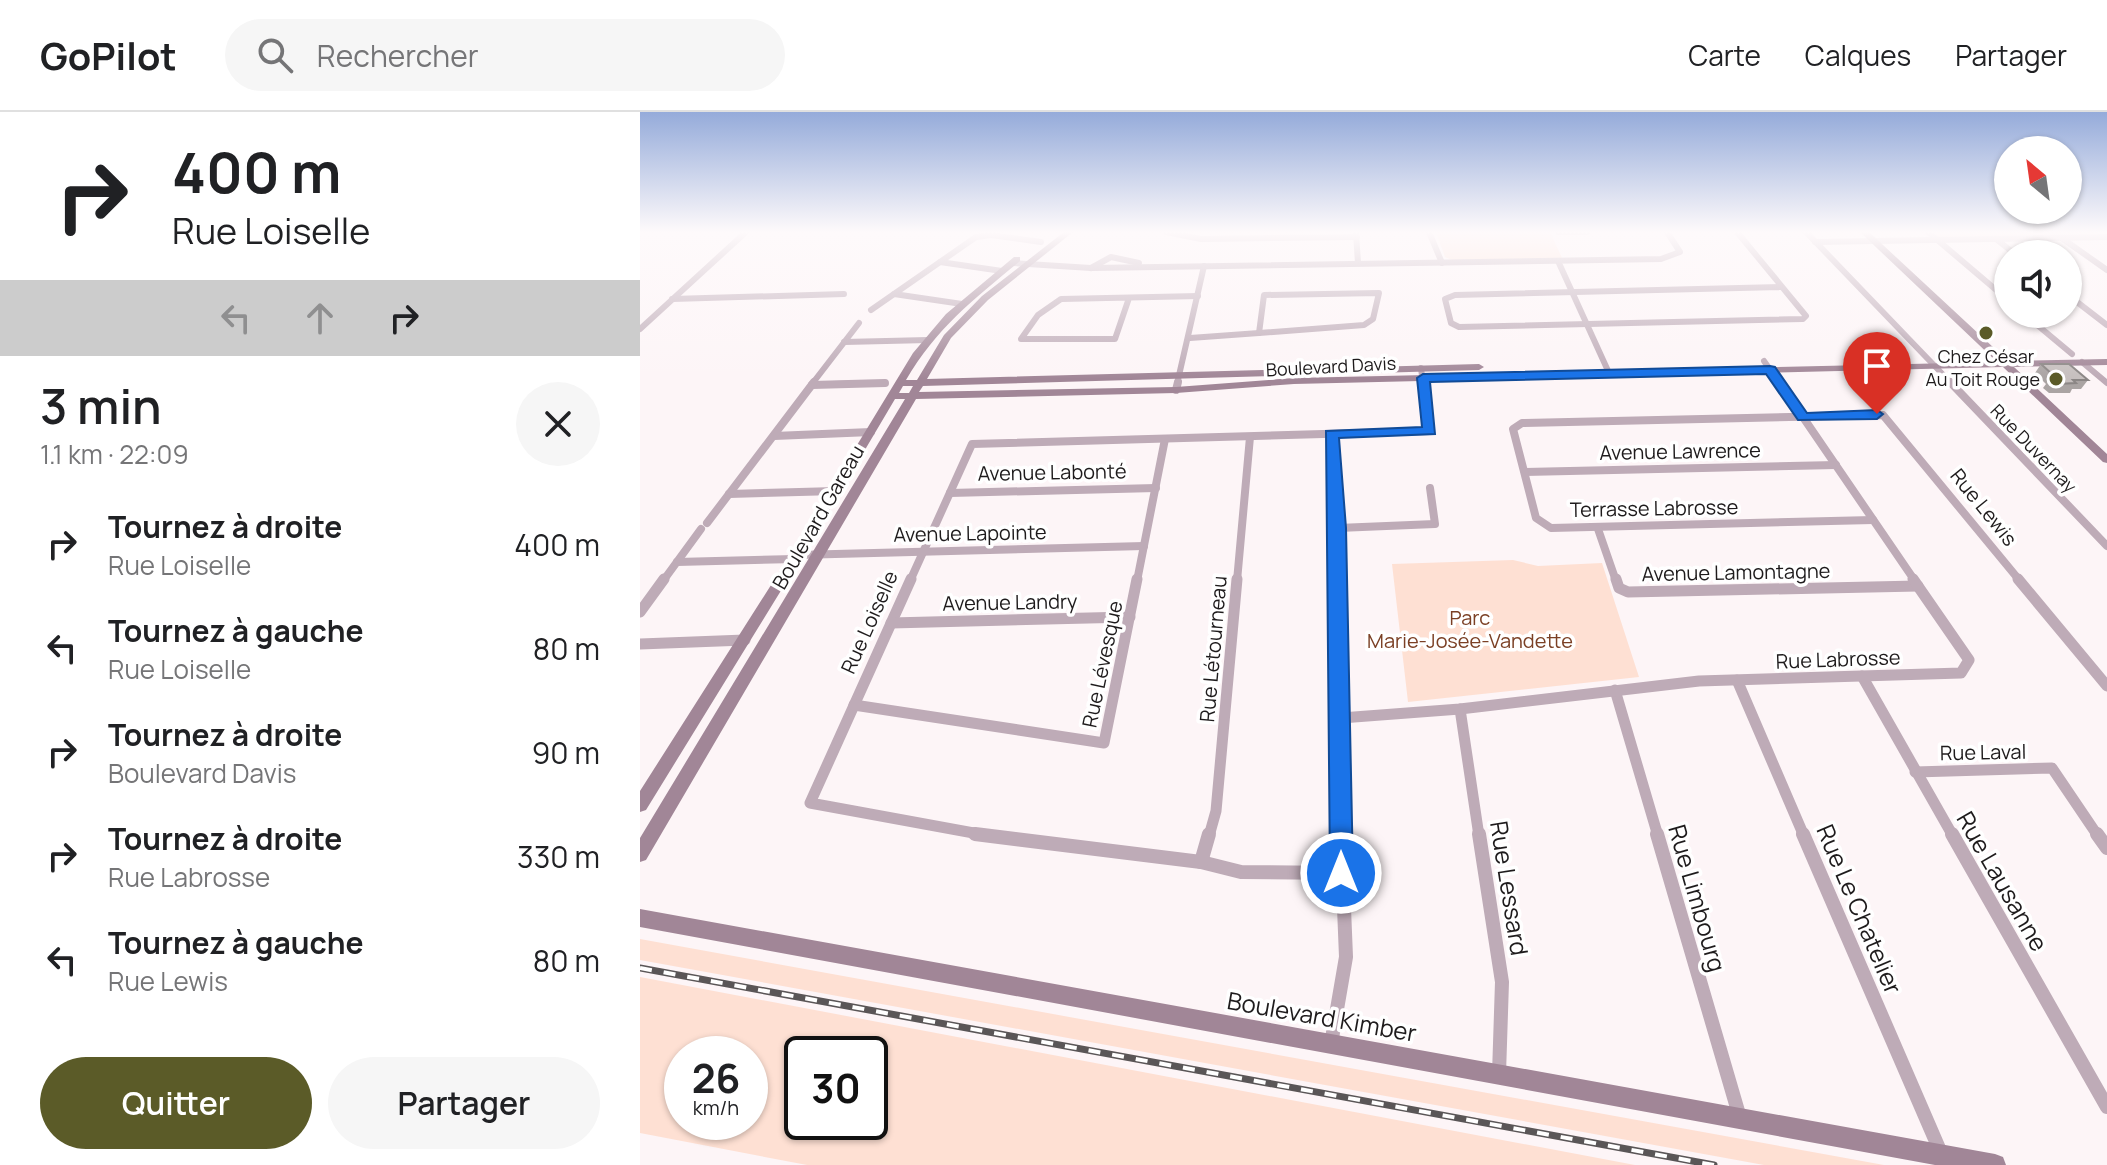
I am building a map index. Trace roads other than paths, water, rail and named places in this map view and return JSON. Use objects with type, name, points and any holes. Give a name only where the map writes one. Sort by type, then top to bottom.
[{"type":"street","points":[[640,329],[692,281]]},
{"type":"street","points":[[871,310],[912,281]]},
{"type":"street","name":"Boulevard Gareau","points":[[640,805],[928,340],[962,304],[990,281]]},
{"type":"street","name":"Boulevard Gareau","points":[[640,854],[820,555],[919,383],[961,320],[1007,281]]},
{"type":"street","points":[[1176,390],[1201,281]]},
{"type":"street","points":[[1567,281],[1607,369]]},
{"type":"street","points":[[1777,281],[1806,316],[1803,319],[1459,327],[1451,323],[1445,299],[1455,295],[1782,287]]},
{"type":"street","name":"Rue Duvernay","points":[[1852,281],[2105,542]]},
{"type":"street","points":[[1917,281],[2107,460]]},
{"type":"street","points":[[1190,338],[1259,333],[1364,325],[1373,319],[1379,293],[1264,295],[1259,333]]},
{"type":"street","points":[[672,299],[844,294]]},
{"type":"street","points":[[894,294],[962,304]]},
{"type":"street","points":[[1129,298],[1115,339],[1021,339],[1038,315],[1061,299],[1198,296]]},
{"type":"street","points":[[2082,306],[2107,325]]},
{"type":"street","points":[[640,612],[859,323]]},
{"type":"street","points":[[2038,328],[2068,358]]},
{"type":"street","points":[[844,342],[928,340]]},
{"type":"street","name":"Boulevard Davis","points":[[1767,365],[2005,364],[2107,353]]},
{"type":"street","name":"Boulevard Davis","points":[[893,396],[1176,390],[1422,373],[1767,365],[1924,357],[2054,355],[2082,362],[2107,362]]},
{"type":"street","points":[[2082,362],[2107,383]]},
{"type":"street","name":"Rue Labrosse","points":[[1341,718],[1460,709],[1615,690],[1737,680],[1961,673],[1969,660],[1767,365]]},
{"type":"street","name":"Boulevard Davis","points":[[900,383],[1179,378],[1293,370],[1422,373]]},
{"type":"street","name":"Rue Loiselle","points":[[1341,873],[1241,872],[1201,862],[946,830],[810,803],[972,444],[1430,431],[1422,373]]},
{"type":"street","points":[[946,395],[954,382]]},
{"type":"street","points":[[812,385],[885,383]]},
{"type":"street","name":"Rue Lewis","points":[[1803,417],[1877,414],[1889,418],[2107,686]]},
{"type":"street","name":"Terrasse Labrosse","points":[[1803,417],[1522,423],[1513,429],[1536,518],[1542,525],[1598,529],[1873,520]]},
{"type":"street","points":[[774,436],[871,432]]},
{"type":"street","points":[[1331,434],[1338,528],[1341,873],[1346,957],[1331,1044]]},
{"type":"street","name":"Rue Létourneau","points":[[1201,862],[1216,811],[1250,437]]},
{"type":"street","name":"Rue Lévesque","points":[[854,705],[1104,743],[1165,439]]},
{"type":"street","name":"Avenue Lawrence","points":[[1525,472],[1836,465]]},
{"type":"street","name":"Avenue Labonté","points":[[950,493],[1156,488]]},
{"type":"street","points":[[1338,528],[1435,524],[1430,488]]},
{"type":"street","points":[[729,494],[836,491]]},
{"type":"street","name":"Avenue Lamontagne","points":[[1598,529],[1619,588],[1628,592],[1918,586]]},
{"type":"street","name":"Avenue Lapointe","points":[[677,562],[1144,546]]},
{"type":"street","name":"Avenue Landry","points":[[891,623],[1130,617]]},
{"type":"street","points":[[640,644],[745,640]]},
{"type":"street","name":"Rue Lausanne","points":[[1862,676],[2107,1107]]},
{"type":"street","name":"Rue Le Chatelier","points":[[1737,680],[1942,1155]]},
{"type":"street","name":"Rue Limbourg","points":[[1615,690],[1740,1119]]},
{"type":"street","name":"Rue Lessard","points":[[1460,709],[1502,982],[1499,1074]]},
{"type":"street","name":"Rue Laval","points":[[1915,772],[2052,768],[2107,848]]},
{"type":"street","name":"Boulevard Kimber","points":[[640,918],[1995,1165]]},
{"type":"railway","points":[[640,968],[1714,1165]]},
{"type":"place","name":"Chez César","points":[[1986,333]]},
{"type":"place","name":"Au Toit Rouge","points":[[2056,379]]},
{"type":"park label","name":"Parc Marie-Josée-Vandette","points":[[1470,628]]}]
